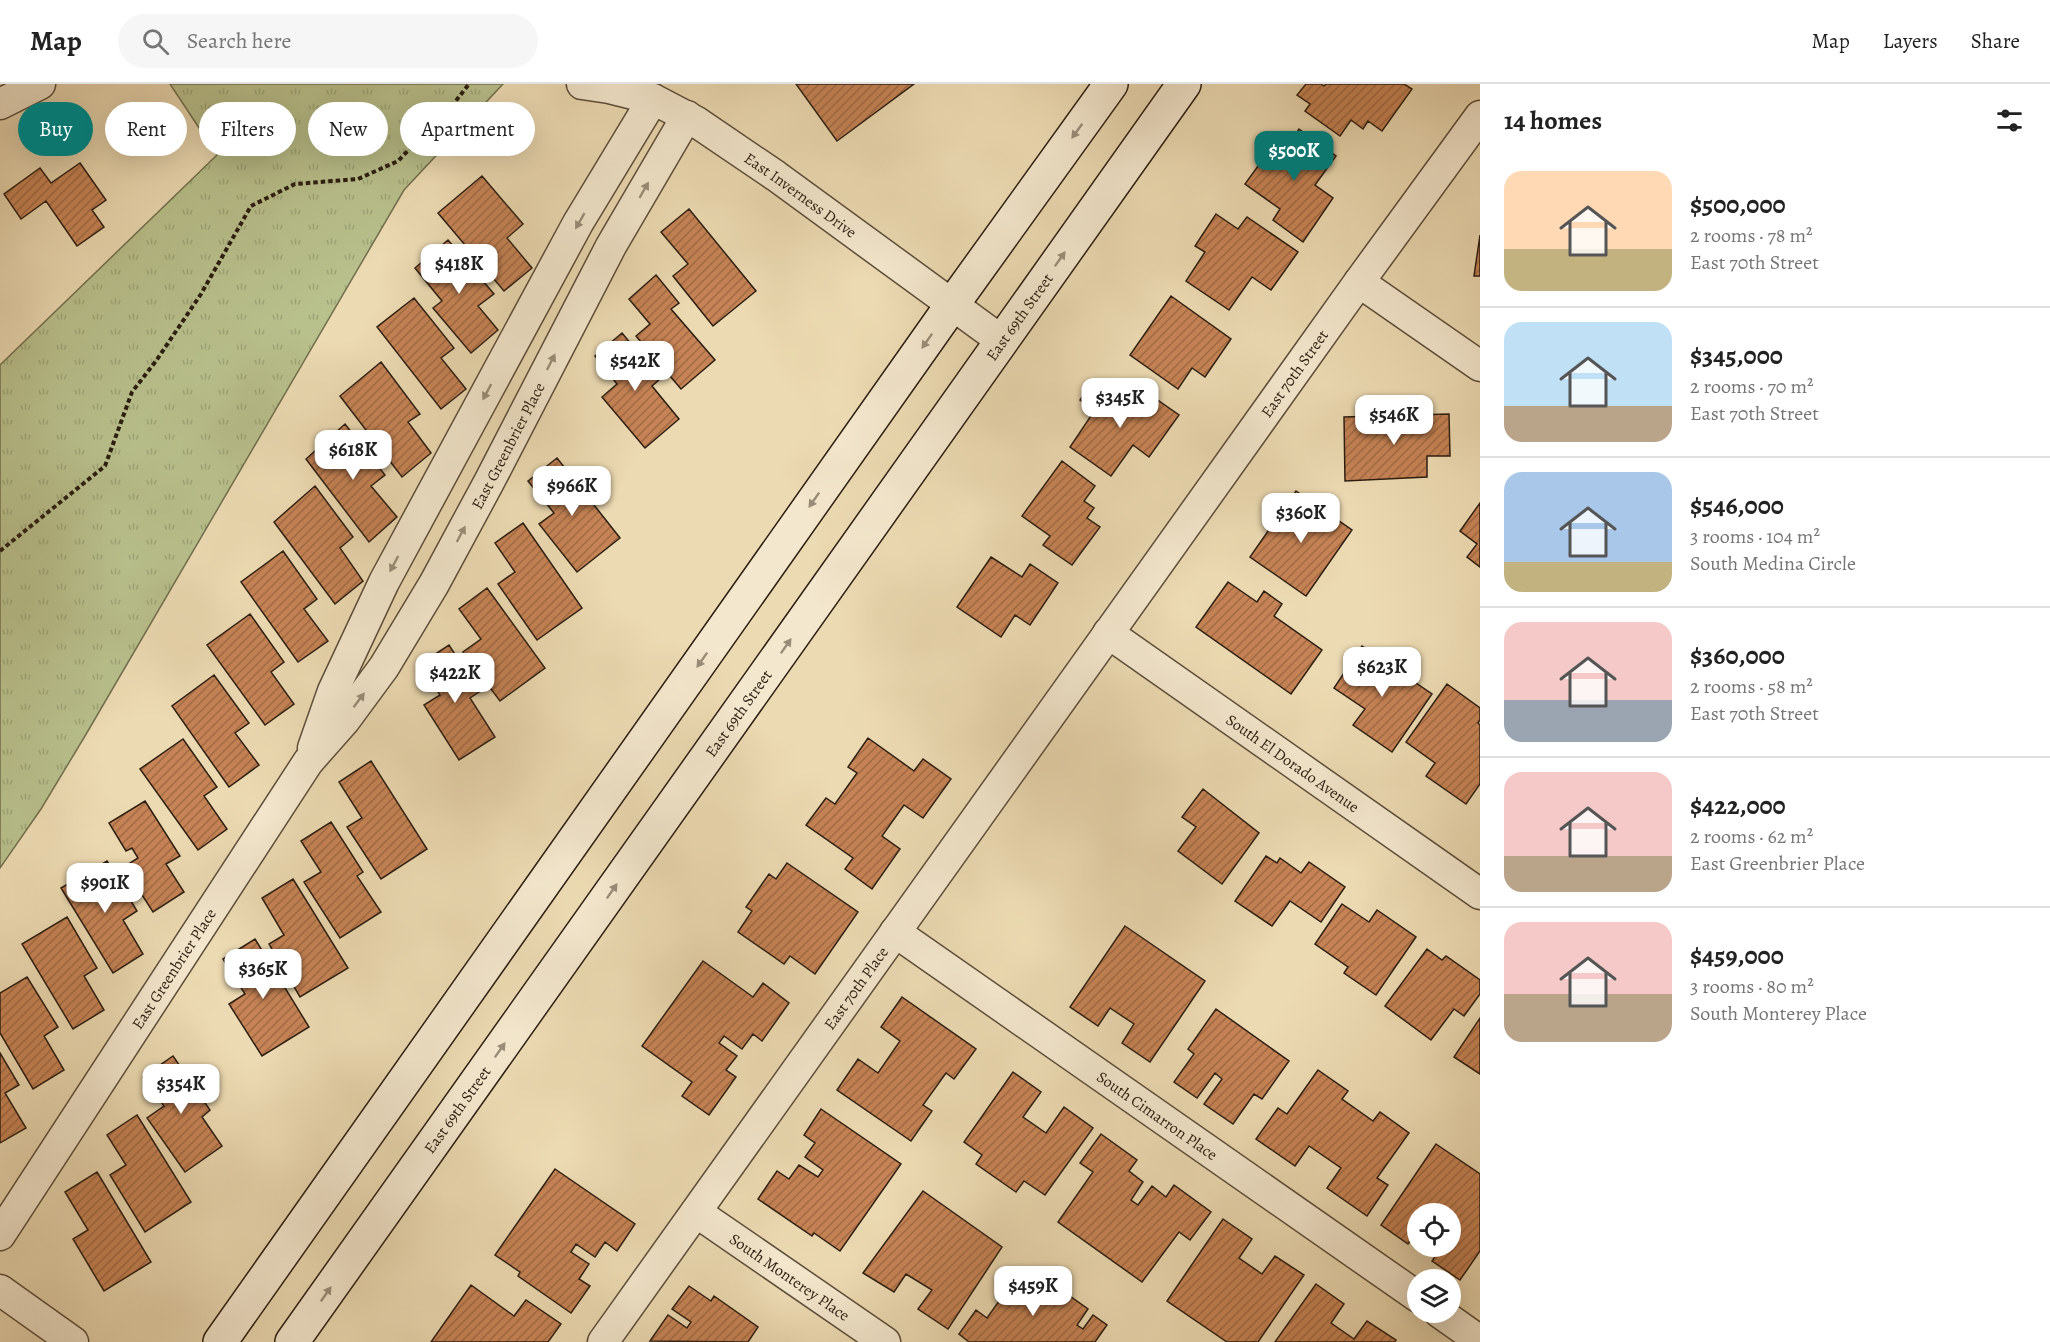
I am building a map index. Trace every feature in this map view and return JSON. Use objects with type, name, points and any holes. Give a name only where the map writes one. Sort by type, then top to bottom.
[{"type":"main road","points":[[220,1342],[952,305],[1111,84]]},
{"type":"main road","name":"East 69th Street","points":[[292,1342],[1184,84]]},
{"type":"street","points":[[0,104],[40,84]]},
{"type":"street","name":"East Inverness Drive","points":[[582,84],[653,99],[687,116],[776,176],[1002,341]]},
{"type":"street","name":"East Greenbrier Place","points":[[308,762],[333,691],[384,582],[578,224],[653,99]]},
{"type":"street","name":"East Greenbrier Place","points":[[0,1235],[308,762],[345,720],[384,667],[434,584],[489,482],[611,246],[687,116]]},
{"type":"street","name":"East 70th Street","points":[[1108,633],[1480,116]]},
{"type":"street","points":[[1359,282],[1480,366]]},
{"type":"street","name":"South El Dorado Avenue","points":[[1108,633],[1480,894]]},
{"type":"street","name":"East 70th Place","points":[[603,1342],[1108,633]]},
{"type":"street","name":"South Cimarron Place","points":[[895,932],[1407,1289]]},
{"type":"street","name":"South Monterey Place","points":[[696,1212],[885,1342]]},
{"type":"street","points":[[0,1290],[73,1342]]},
{"type":"street","points":[[1455,1323],[1480,1341]]},
{"type":"path","points":[[0,551],[105,466],[132,393],[201,294],[251,206],[295,184],[358,179],[398,161],[455,102],[469,84]]},
{"type":"green space","points":[[170,84],[503,84],[486,102],[400,102],[400,156],[436,156],[404,190],[85,736],[41,809],[0,868],[0,365],[216,156],[296,156],[296,102],[199,102],[199,128],[187,110],[187,102],[182,102]]},
{"type":"building","points":[[796,84],[914,84],[837,141]]},
{"type":"building","points":[[1306,84],[1324,86],[1326,84],[1404,84],[1412,89],[1382,131],[1368,121],[1363,129],[1351,120],[1340,136],[1305,111],[1310,104],[1297,95]]},
{"type":"building","points":[[1299,129],[1336,156],[1315,185],[1333,198],[1303,242],[1273,220],[1280,209],[1245,184],[1279,137],[1289,144]]},
{"type":"building","points":[[80,163],[106,200],[92,210],[104,227],[77,246],[46,201],[21,219],[4,194],[40,168],[51,183]]},
{"type":"building","points":[[482,176],[523,224],[507,238],[532,268],[504,291],[438,213]]},
{"type":"building","points":[[689,209],[756,291],[713,326],[673,276],[688,264],[661,232]]},
{"type":"building","points":[[1216,214],[1238,229],[1247,217],[1298,252],[1271,290],[1252,277],[1229,310],[1186,281],[1205,252],[1195,246]]},
{"type":"building","points":[[1480,235],[1480,276],[1474,276]]},
{"type":"building","points":[[448,240],[494,294],[478,306],[498,330],[471,353],[433,308],[442,301],[415,268]]},
{"type":"building","points":[[656,275],[679,303],[671,309],[715,360],[681,389],[636,336],[650,324],[629,299]]},
{"type":"building","points":[[1171,296],[1231,339],[1205,377],[1192,368],[1178,389],[1130,355]]},
{"type":"building","points":[[414,298],[454,348],[441,358],[466,389],[441,409],[377,327]]},
{"type":"building","points":[[622,333],[660,379],[652,386],[679,419],[645,448],[602,397],[617,384],[595,356]]},
{"type":"building","points":[[381,362],[420,414],[408,422],[431,453],[402,477],[340,396]]},
{"type":"building","points":[[1093,382],[1136,413],[1149,394],[1179,415],[1149,457],[1133,445],[1111,476],[1070,447],[1095,410],[1080,400]]},
{"type":"building","points":[[1449,414],[1450,456],[1427,456],[1427,477],[1345,481],[1344,417]]},
{"type":"building","points":[[345,424],[385,475],[371,486],[397,517],[369,542],[306,459]]},
{"type":"building","points":[[557,458],[620,538],[577,572],[539,524],[554,513],[528,481]]},
{"type":"building","points":[[1062,461],[1095,486],[1084,501],[1094,508],[1087,518],[1100,527],[1072,565],[1043,545],[1050,536],[1022,516]]},
{"type":"building","points":[[315,486],[353,537],[340,548],[363,581],[335,604],[274,522]]},
{"type":"building","points":[[1296,491],[1352,530],[1306,596],[1250,557]]},
{"type":"building","points":[[1480,503],[1480,567],[1467,557],[1477,544],[1460,531]]},
{"type":"building","points":[[523,523],[582,608],[537,640],[498,584],[515,572],[495,543]]},
{"type":"building","points":[[283,551],[317,599],[304,609],[328,641],[298,662],[241,582]]},
{"type":"building","points":[[991,557],[1022,577],[1030,564],[1058,583],[1030,625],[1015,615],[1001,637],[957,607]]},
{"type":"building","points":[[1228,582],[1257,602],[1264,591],[1282,604],[1274,616],[1322,650],[1291,694],[1196,627]]},
{"type":"building","points":[[487,588],[545,668],[500,701],[463,652],[481,639],[459,609]]},
{"type":"building","points":[[250,614],[284,662],[271,672],[294,704],[265,725],[207,645]]},
{"type":"building","points":[[449,645],[479,692],[470,698],[495,737],[459,760],[424,705],[440,695],[420,664]]},
{"type":"building","points":[[1362,646],[1432,694],[1392,752],[1353,725],[1365,709],[1334,688]]},
{"type":"building","points":[[214,675],[249,723],[235,733],[259,765],[229,787],[172,706]]},
{"type":"building","points":[[1447,684],[1480,708],[1478,723],[1480,725],[1480,784],[1466,804],[1426,776],[1435,763],[1406,742]]},
{"type":"building","points":[[868,738],[914,771],[923,759],[951,779],[923,818],[904,805],[882,836],[900,849],[872,889],[845,869],[853,858],[806,825],[826,798],[835,804],[857,773],[848,767]]},
{"type":"building","points":[[183,739],[217,787],[204,796],[227,829],[198,850],[140,769]]},
{"type":"building","points":[[371,761],[427,849],[381,879],[347,827],[362,818],[339,782]]},
{"type":"building","points":[[1203,789],[1259,833],[1222,884],[1178,851],[1196,827],[1182,817]]},
{"type":"building","points":[[145,801],[180,856],[166,864],[184,892],[153,912],[124,867],[138,858],[132,848],[126,851],[109,823]]},
{"type":"building","points":[[331,822],[363,872],[357,876],[381,912],[340,938],[304,882],[321,872],[301,841]]},
{"type":"building","points":[[1266,856],[1277,863],[1280,858],[1301,873],[1309,862],[1345,887],[1321,922],[1290,901],[1272,926],[1235,901]]},
{"type":"building","points":[[107,861],[137,911],[123,920],[143,954],[113,973],[61,888]]},
{"type":"building","points":[[787,863],[858,912],[815,974],[790,956],[784,964],[738,932],[752,911],[746,907],[769,874],[776,879]]},
{"type":"building","points":[[293,879],[348,968],[300,997],[269,944],[284,935],[262,898]]},
{"type":"building","points":[[1342,904],[1369,922],[1377,910],[1416,937],[1376,995],[1344,973],[1348,967],[1315,944]]},
{"type":"building","points":[[67,917],[97,968],[84,976],[104,1010],[73,1029],[22,944]]},
{"type":"building","points":[[1125,926],[1205,981],[1150,1062],[1122,1043],[1134,1024],[1110,1008],[1098,1026],[1070,1007]]},
{"type":"building","points":[[255,939],[309,1027],[262,1056],[229,1004],[245,994],[223,959]]},
{"type":"building","points":[[1427,949],[1442,960],[1446,956],[1480,980],[1480,994],[1464,1016],[1454,1009],[1431,1040],[1385,1006]]},
{"type":"building","points":[[703,961],[753,997],[763,983],[789,1003],[762,1041],[753,1034],[742,1049],[724,1036],[719,1043],[737,1056],[726,1070],[736,1077],[709,1115],[682,1096],[692,1082],[642,1046]]},
{"type":"building","points":[[27,977],[58,1027],[44,1036],[64,1070],[33,1089],[0,1033],[0,993]]},
{"type":"building","points":[[902,997],[976,1049],[954,1079],[946,1073],[923,1105],[932,1111],[911,1141],[837,1090],[858,1059],[878,1073],[900,1041],[881,1027]]},
{"type":"building","points":[[1216,1009],[1289,1061],[1262,1099],[1254,1094],[1233,1124],[1204,1104],[1222,1079],[1215,1073],[1197,1098],[1174,1082],[1194,1054],[1188,1049]]},
{"type":"building","points":[[1480,1018],[1480,1074],[1454,1057]]},
{"type":"building","points":[[0,1053],[19,1085],[5,1093],[26,1128],[0,1143]]},
{"type":"building","points":[[173,1056],[210,1110],[202,1117],[222,1146],[185,1172],[147,1118],[164,1106],[143,1077]]},
{"type":"building","points":[[1318,1070],[1348,1091],[1342,1099],[1373,1121],[1380,1112],[1409,1133],[1377,1178],[1388,1185],[1367,1216],[1327,1188],[1341,1168],[1309,1146],[1295,1166],[1256,1139],[1278,1108],[1287,1114]]},
{"type":"building","points":[[1013,1072],[1041,1092],[1023,1117],[1046,1133],[1064,1107],[1093,1128],[1045,1195],[1024,1181],[1016,1192],[976,1164],[982,1155],[964,1142]]},
{"type":"building","points":[[821,1109],[901,1164],[840,1251],[814,1233],[812,1236],[758,1199],[777,1171],[789,1179],[799,1165],[818,1177],[823,1170],[805,1157],[815,1143],[804,1135]]},
{"type":"building","points":[[137,1115],[191,1202],[145,1232],[110,1175],[126,1165],[107,1135]]},
{"type":"building","points":[[1101,1134],[1137,1160],[1129,1171],[1143,1182],[1131,1200],[1138,1205],[1152,1186],[1166,1197],[1174,1185],[1211,1212],[1190,1240],[1179,1232],[1142,1282],[1058,1222],[1093,1172],[1080,1163]]},
{"type":"building","points":[[1436,1144],[1480,1174],[1480,1251],[1461,1279],[1461,1269],[1444,1269],[1432,1261],[1435,1257],[1461,1257],[1461,1203],[1407,1203],[1407,1243],[1381,1225]]},
{"type":"building","points":[[555,1169],[635,1224],[617,1251],[605,1242],[595,1257],[576,1244],[571,1252],[589,1264],[579,1279],[590,1286],[571,1313],[518,1276],[520,1272],[495,1255]]},
{"type":"building","points":[[97,1172],[151,1262],[104,1291],[73,1239],[88,1230],[65,1192]]},
{"type":"building","points":[[923,1191],[1002,1247],[948,1329],[918,1309],[932,1290],[906,1274],[894,1292],[863,1273]]},
{"type":"building","points":[[1223,1219],[1252,1239],[1239,1258],[1262,1274],[1275,1256],[1304,1275],[1258,1342],[1227,1342],[1167,1301]]},
{"type":"building","points":[[1022,1269],[1036,1279],[1028,1290],[1032,1292],[1043,1277],[1088,1309],[1077,1325],[1083,1329],[1093,1315],[1107,1325],[1095,1342],[969,1342],[959,1334],[976,1310],[987,1318]]},
{"type":"building","points":[[1316,1284],[1344,1304],[1331,1323],[1354,1339],[1367,1321],[1396,1340],[1395,1342],[1275,1342]]},
{"type":"building","points":[[471,1285],[514,1316],[526,1300],[561,1324],[548,1342],[431,1342]]},
{"type":"building","points":[[689,1286],[711,1301],[714,1296],[758,1327],[748,1342],[650,1341],[668,1315],[687,1328],[691,1322],[672,1309]]}]
